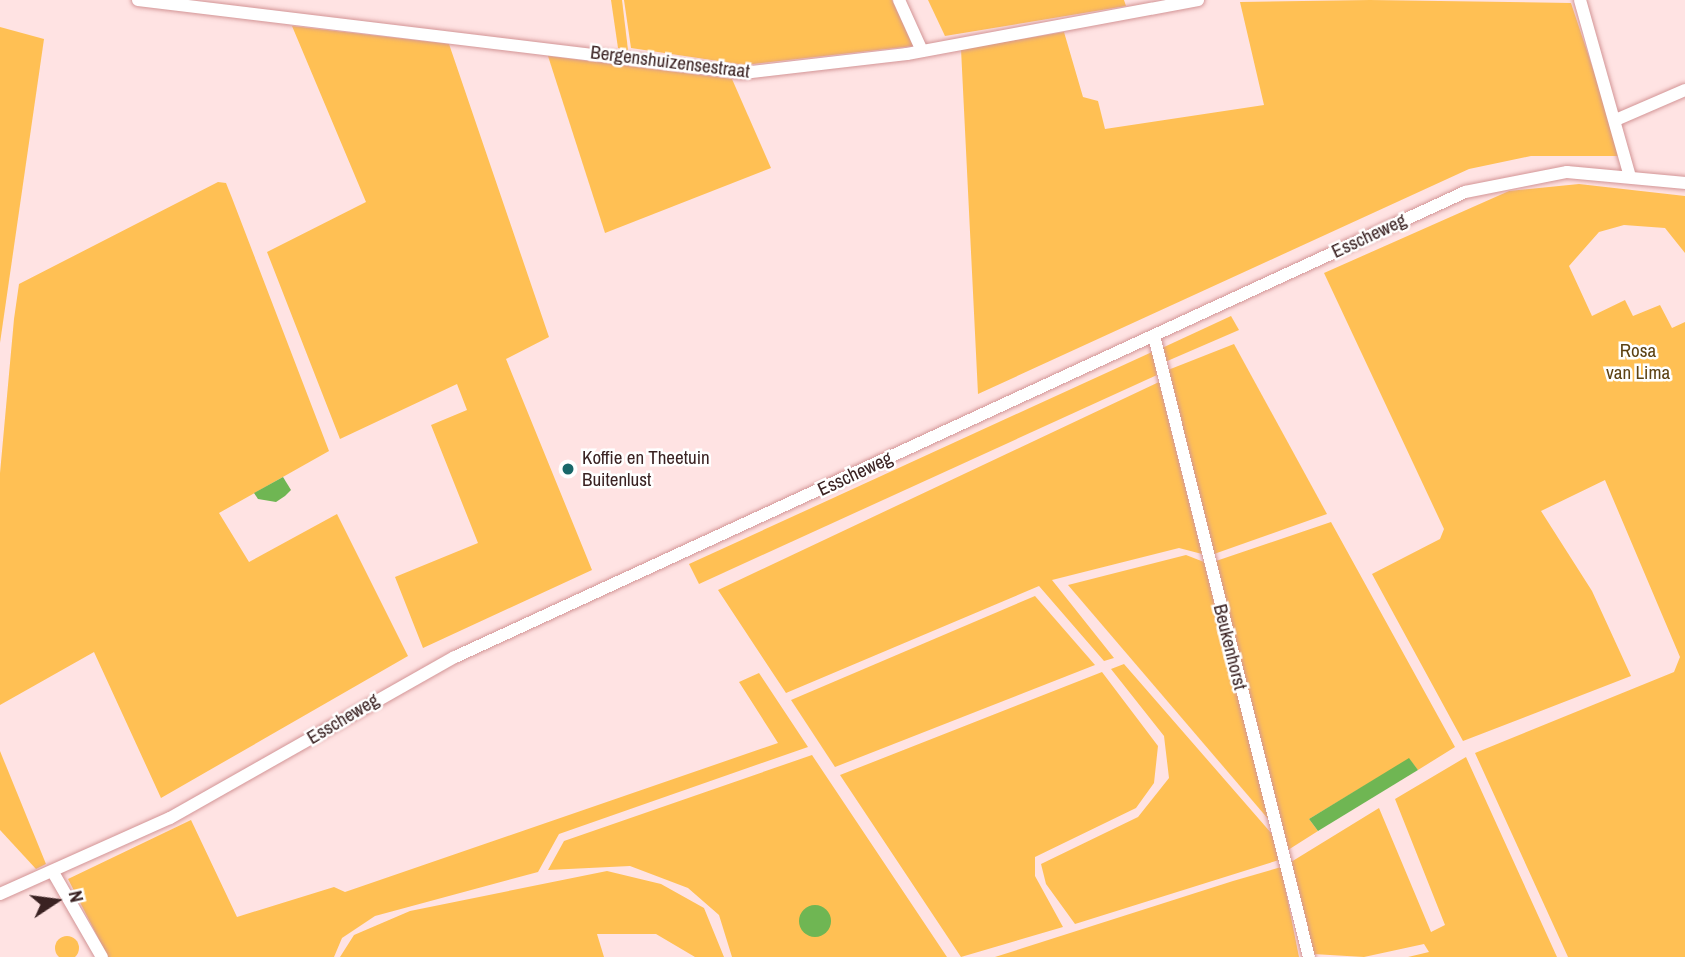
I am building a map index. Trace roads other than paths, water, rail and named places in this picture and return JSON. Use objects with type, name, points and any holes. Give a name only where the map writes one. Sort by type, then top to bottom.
[{"type":"street","name":"Bergenshuizensestraat","points":[[138,0],[743,73],[922,51],[1198,0]]},
{"type":"street","points":[[899,0],[922,51]]},
{"type":"street","points":[[1580,0],[1618,119],[1630,177]]},
{"type":"street","points":[[1618,119],[1685,90]]},
{"type":"street","name":"Esscheweg","points":[[0,894],[54,874],[196,804],[423,673],[1485,185],[1550,173],[1685,183]]},
{"type":"street","name":"Beukenhorst","points":[[1154,336],[1309,957]]},
{"type":"street","points":[[54,874],[102,957]]},
{"type":"place","name":"Koffie en Theetuin Buitenlust","points":[[568,469]]},
{"type":"park label","name":"Rosa van Lima","points":[[1638,362]]}]
